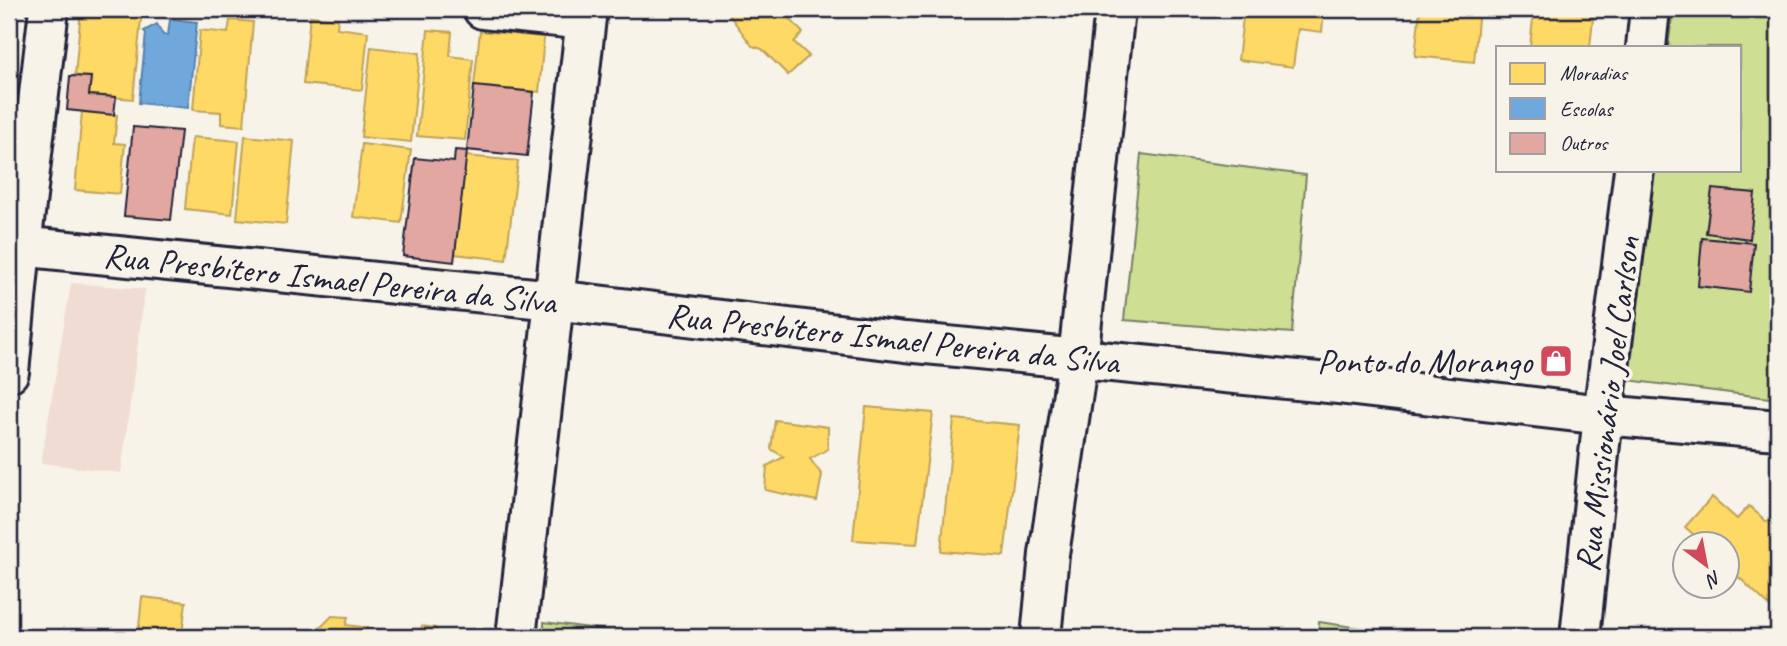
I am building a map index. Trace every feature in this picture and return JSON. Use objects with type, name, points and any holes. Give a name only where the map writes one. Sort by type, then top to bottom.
[{"type":"street","points":[[9,372],[15,246],[49,9]]},
{"type":"street","points":[[483,9],[586,14],[516,637]]},
{"type":"street","points":[[1041,637],[1049,554],[1079,359],[1115,9]]},
{"type":"street","points":[[1646,46],[1650,9]]},
{"type":"street","name":"Rua Missionário Joel Carlson","points":[[1580,637],[1603,415],[1634,172]]},
{"type":"street","name":"Rua Presbítero Ismael Pereira da Silva","points":[[15,246],[554,300],[891,340],[1339,384],[1603,415],[1778,430]]},
{"type":"shaded area","points":[[71,283],[145,289],[121,473],[41,463]]},
{"type":"green space","points":[[1673,9],[1778,9],[1778,399],[1627,380],[1653,172],[1742,172],[1742,46],[1668,46]]},
{"type":"green space","points":[[1141,154],[1306,175],[1292,333],[1124,320]]},
{"type":"green space","points":[[544,622],[659,637],[544,637]]},
{"type":"green space","points":[[1319,622],[1422,637],[1318,637]]},
{"type":"building: Moradias","points":[[81,9],[142,9],[133,99],[89,95],[91,77],[75,76]]},
{"type":"building: Moradias","points":[[725,9],[781,9],[803,33],[794,42],[809,56],[788,75],[762,49],[752,46]]},
{"type":"building: Moradias","points":[[1244,9],[1324,9],[1322,32],[1298,29],[1293,67],[1238,60]]},
{"type":"building: Moradias","points":[[1420,9],[1479,9],[1474,62],[1415,56]]},
{"type":"building: Moradias","points":[[1534,9],[1594,9],[1590,46],[1530,46]]},
{"type":"building: Moradias","points":[[310,16],[338,19],[337,28],[368,32],[362,90],[303,84]]},
{"type":"building: Moradias","points":[[230,20],[253,22],[244,126],[221,124],[221,112],[193,110],[200,30],[228,33]]},
{"type":"building: Moradias","points":[[428,30],[452,32],[450,56],[473,59],[465,140],[417,136]]},
{"type":"building: Moradias","points":[[480,31],[544,37],[539,92],[474,86]]},
{"type":"building: Moradias","points":[[371,47],[420,53],[411,142],[361,137]]},
{"type":"building: Moradias","points":[[82,112],[117,115],[114,143],[125,144],[120,194],[75,190]]},
{"type":"building: Moradias","points":[[245,136],[294,141],[286,224],[237,219]]},
{"type":"building: Moradias","points":[[192,137],[239,141],[232,214],[185,209]]},
{"type":"building: Moradias","points":[[362,144],[411,150],[401,223],[353,217]]},
{"type":"building: Moradias","points":[[466,156],[518,161],[506,260],[455,254]]},
{"type":"building: Moradias","points":[[866,407],[933,413],[917,544],[853,540]]},
{"type":"building: Moradias","points":[[954,419],[1020,425],[1004,556],[941,551]]},
{"type":"building: Moradias","points":[[775,420],[828,427],[828,449],[810,459],[822,475],[817,501],[765,490],[767,466],[784,457],[771,449]]},
{"type":"building: Moradias","points":[[1712,497],[1737,519],[1749,506],[1767,522],[1778,510],[1778,614],[1742,580],[1742,530],[1688,530],[1685,527]]},
{"type":"building: Moradias","points":[[142,597],[186,602],[182,634],[203,637],[138,637]]},
{"type":"building: Moradias","points":[[332,616],[348,617],[346,625],[419,634],[422,626],[435,628],[440,637],[311,637]]},
{"type":"building: Escolas","points":[[170,19],[197,22],[188,108],[139,103],[146,33],[144,31],[157,24],[163,35],[168,35]]},
{"type":"building: Outros","points":[[70,76],[91,77],[89,95],[116,97],[114,115],[67,110]]},
{"type":"building: Outros","points":[[474,86],[534,92],[527,156],[467,150]]},
{"type":"building: Outros","points":[[133,127],[181,131],[171,220],[124,216]]},
{"type":"building: Outros","points":[[455,150],[467,151],[454,262],[403,256],[415,158],[454,162]]},
{"type":"building: Outros","points":[[1712,189],[1755,193],[1750,239],[1706,233]]},
{"type":"building: Outros","points":[[1702,238],[1754,243],[1749,292],[1698,286]]},
{"type":"place","name":"Ponto do Morango","points":[[1556,361]]}]
